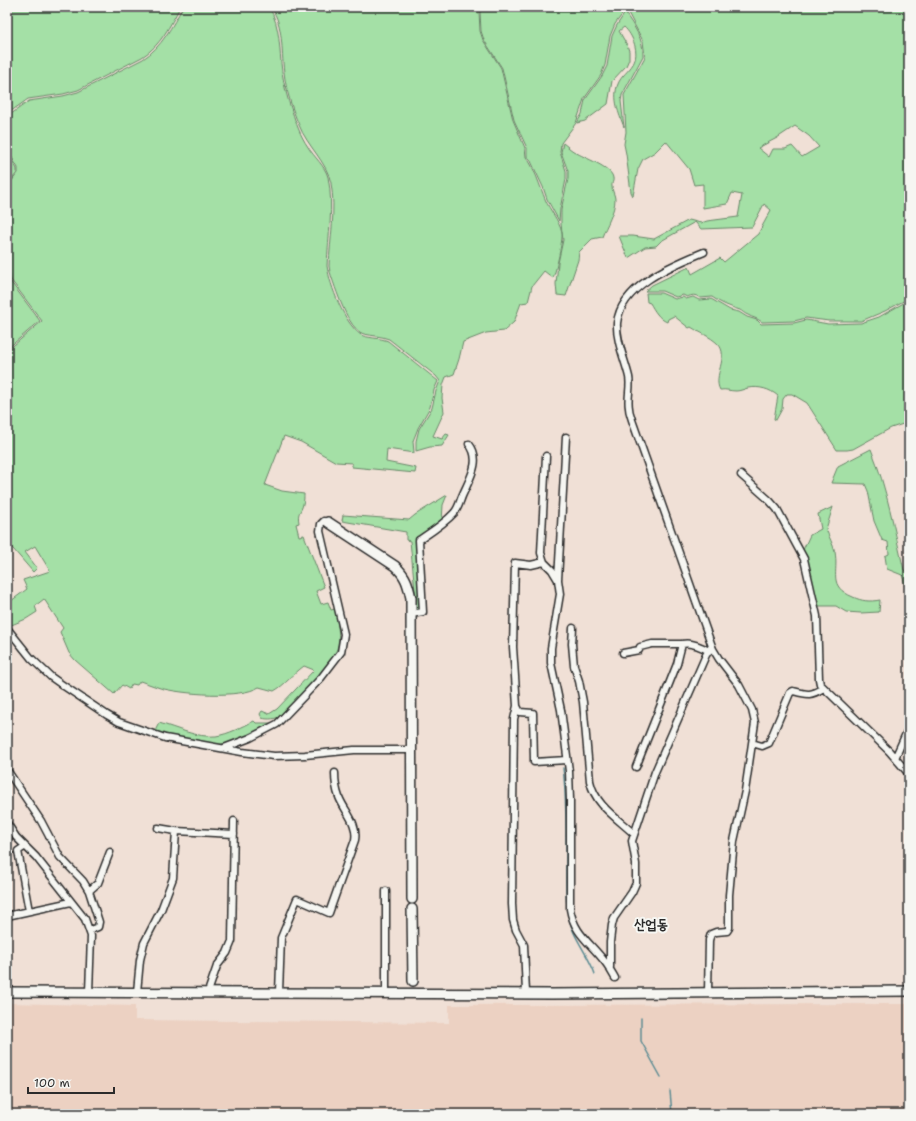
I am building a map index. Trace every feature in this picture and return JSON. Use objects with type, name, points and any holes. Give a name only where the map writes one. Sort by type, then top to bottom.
[{"type":"main road","points":[[328,522],[394,566],[402,573],[409,588],[411,598],[412,899]]},
{"type":"main road","points":[[412,909],[413,981]]},
{"type":"main road","points":[[7,992],[526,993],[909,991]]},
{"type":"street","points":[[704,252],[669,266],[640,286],[624,304],[619,313],[617,324],[618,336],[630,385],[628,408],[711,649],[739,685],[752,710],[755,723],[745,791],[734,841],[729,895],[729,928],[727,931],[711,934],[709,940],[708,992]]},
{"type":"street","points":[[566,438],[558,580],[560,594],[551,648],[551,663],[561,710],[567,760],[570,800],[570,909],[572,919],[578,932],[602,958],[615,978]]},
{"type":"street","points":[[411,614],[423,612],[419,540],[448,520],[458,507],[474,468],[474,453],[469,444]]},
{"type":"street","points":[[546,456],[541,553],[544,562],[552,570],[558,580]]},
{"type":"street","points":[[741,475],[777,509],[804,559],[817,616],[820,684],[856,717],[909,774]]},
{"type":"street","points":[[224,748],[250,738],[277,724],[321,678],[341,652],[344,642],[344,634],[320,531],[321,524],[324,521],[328,522]]},
{"type":"street","points":[[526,993],[524,945],[516,930],[513,920],[512,904],[514,719],[517,706],[513,647],[515,563],[531,565],[544,562]]},
{"type":"street","points":[[7,628],[31,658],[51,677],[119,722],[165,738],[258,754],[289,756],[354,750],[412,750]]},
{"type":"street","points":[[573,628],[572,644],[574,666],[583,702],[592,791],[600,804],[634,834]]},
{"type":"street","points":[[623,653],[639,650],[640,647],[652,644],[686,643],[711,649]]},
{"type":"street","points":[[636,767],[677,664],[682,644]]},
{"type":"street","points":[[610,970],[610,942],[614,918],[632,892],[636,883],[636,864],[632,846],[634,834],[655,772],[711,649]]},
{"type":"street","points":[[752,743],[762,746],[769,744],[790,693],[793,691],[814,694],[824,688]]},
{"type":"street","points":[[517,706],[520,712],[533,713],[534,762],[567,760]]},
{"type":"street","points":[[895,758],[909,727]]},
{"type":"street","points":[[7,770],[41,821],[60,857],[83,880],[90,891],[99,922],[98,927],[90,930]]},
{"type":"street","points":[[279,992],[281,938],[297,899],[329,913],[355,840],[356,834],[354,824],[340,798],[335,784],[335,773]]},
{"type":"street","points":[[208,992],[216,966],[227,953],[232,941],[234,821]]},
{"type":"street","points":[[7,823],[24,847],[36,857],[85,919],[92,936],[89,992]]},
{"type":"street","points":[[158,828],[176,831],[234,834]]},
{"type":"street","points":[[137,992],[140,960],[144,943],[161,910],[173,878],[176,831]]},
{"type":"street","points":[[24,847],[18,851],[29,912]]},
{"type":"street","points":[[90,891],[98,883],[110,852]]},
{"type":"street","points":[[386,891],[386,992]]},
{"type":"street","points":[[7,916],[71,902]]},
{"type":"shaded area","points":[[7,1003],[135,1006],[135,1020],[449,1023],[449,1005],[909,1004],[909,1114],[7,1114]]},
{"type":"green space","points":[[7,7],[180,7],[159,41],[142,57],[78,90],[63,94],[28,99],[7,114]]},
{"type":"green space","points":[[183,7],[269,7],[276,22],[278,31],[283,77],[290,106],[303,138],[310,151],[327,173],[328,177],[331,210],[327,266],[331,284],[339,304],[349,322],[361,335],[388,341],[438,381],[430,407],[418,428],[413,441],[414,453],[387,449],[386,462],[416,468],[415,473],[352,467],[352,463],[336,462],[301,442],[284,436],[265,485],[282,491],[304,494],[302,507],[299,514],[299,523],[296,524],[299,536],[304,535],[324,587],[316,591],[321,604],[328,602],[331,610],[335,609],[339,639],[334,655],[312,685],[288,711],[281,716],[272,719],[262,718],[260,714],[262,711],[269,714],[277,709],[314,670],[304,666],[282,686],[274,691],[259,687],[250,691],[225,694],[182,692],[160,688],[140,681],[137,685],[132,684],[129,689],[122,685],[114,694],[69,653],[60,632],[63,628],[44,599],[35,606],[37,612],[26,619],[9,626],[7,623],[7,604],[27,589],[23,580],[50,571],[35,546],[25,552],[37,568],[33,572],[7,542],[7,512],[10,498],[7,497],[7,351],[42,321],[11,280],[7,264],[7,187],[18,173],[18,168],[7,149],[7,117],[29,101],[63,96],[78,92],[143,59],[156,48],[171,29]]},
{"type":"green space","points":[[271,7],[480,7],[480,31],[483,40],[501,68],[513,120],[525,148],[526,157],[529,160],[547,203],[559,224],[562,237],[553,278],[544,271],[532,286],[528,302],[521,303],[514,322],[504,331],[486,333],[463,342],[454,374],[446,377],[443,385],[442,398],[444,412],[433,436],[442,439],[446,434],[449,435],[442,446],[430,447],[416,451],[416,441],[419,429],[432,408],[440,381],[436,376],[389,339],[364,334],[358,331],[348,317],[339,297],[329,266],[333,214],[331,183],[329,175],[296,119],[285,79],[280,30]]},
{"type":"green space","points":[[482,7],[622,7],[624,12],[615,24],[610,36],[605,65],[601,75],[584,99],[576,123],[561,143],[560,152],[566,171],[566,179],[559,221],[547,199],[530,159],[527,157],[527,148],[514,120],[502,68],[484,40],[481,31],[480,12]]},
{"type":"green space","points":[[625,7],[909,7],[909,298],[885,311],[861,321],[829,321],[806,318],[794,321],[762,322],[712,297],[700,298],[695,295],[687,297],[683,295],[676,297],[662,291],[645,291],[652,285],[689,267],[692,274],[720,258],[724,262],[758,234],[771,210],[764,204],[752,227],[701,229],[695,222],[661,241],[656,246],[645,247],[628,258],[619,236],[654,239],[689,220],[701,223],[738,217],[742,195],[732,193],[727,204],[703,208],[703,184],[694,185],[689,169],[666,141],[655,152],[643,159],[638,169],[633,196],[631,192],[624,144],[626,132],[624,95],[645,57],[643,41]],"holes":[[[795,126],[809,136],[819,147],[802,157],[792,146],[785,149],[773,149],[769,157],[758,148]]]},
{"type":"green space","points":[[625,13],[640,39],[643,56],[622,95],[621,101],[624,127],[617,106],[616,89],[621,78],[633,64],[636,50],[633,39],[624,27],[619,31],[627,45],[629,59],[626,66],[612,81],[608,104],[585,121],[577,123],[582,114],[585,100],[602,76],[607,66],[612,36]]},
{"type":"green space","points":[[563,143],[579,154],[608,170],[613,178],[612,190],[615,196],[615,204],[612,214],[602,237],[592,239],[579,252],[578,260],[566,296],[557,295],[556,284],[558,263],[563,240],[561,210],[568,179],[568,171],[561,152]]},
{"type":"green space","points":[[7,151],[17,169],[17,173],[7,185]]},
{"type":"green space","points":[[7,268],[10,281],[40,321],[7,349]]},
{"type":"green space","points":[[646,293],[661,293],[675,299],[683,297],[686,299],[693,297],[699,300],[711,299],[730,310],[739,312],[747,317],[757,320],[761,324],[794,323],[806,320],[828,324],[861,323],[879,317],[909,300],[909,424],[903,424],[891,428],[853,449],[837,450],[807,403],[792,394],[787,394],[783,399],[782,409],[776,420],[774,419],[778,396],[764,389],[752,387],[736,391],[720,390],[718,379],[722,354],[718,344],[691,327],[689,328],[674,316],[668,319],[667,322],[664,321],[657,314],[650,303],[647,302]]},
{"type":"green space","points":[[871,449],[886,494],[904,570],[909,573],[908,589],[906,588],[902,575],[887,569],[885,556],[889,554],[888,542],[882,540],[874,521],[868,491],[865,484],[831,483],[838,466]]},
{"type":"green space","points":[[447,495],[443,505],[442,522],[417,538],[420,610],[417,610],[410,541],[406,540],[406,532],[342,521],[343,515],[409,520]]},
{"type":"green space","points":[[833,507],[826,529],[835,552],[837,583],[845,593],[856,598],[869,601],[880,600],[879,612],[846,612],[836,606],[817,606],[808,560],[803,550],[810,535],[821,529],[818,514]]},
{"type":"green space","points":[[254,721],[256,723],[274,723],[236,741],[216,745],[189,741],[155,731],[159,723],[202,736],[216,736],[231,732]]},
{"type":"waterway","points":[[563,768],[566,804],[567,907],[572,929],[595,974]]},
{"type":"waterway","points":[[641,1018],[641,1041],[661,1077]]},
{"type":"waterway","points":[[670,1091],[672,1114]]},
{"type":"district","name":"산업동","points":[[651,924]]}]
